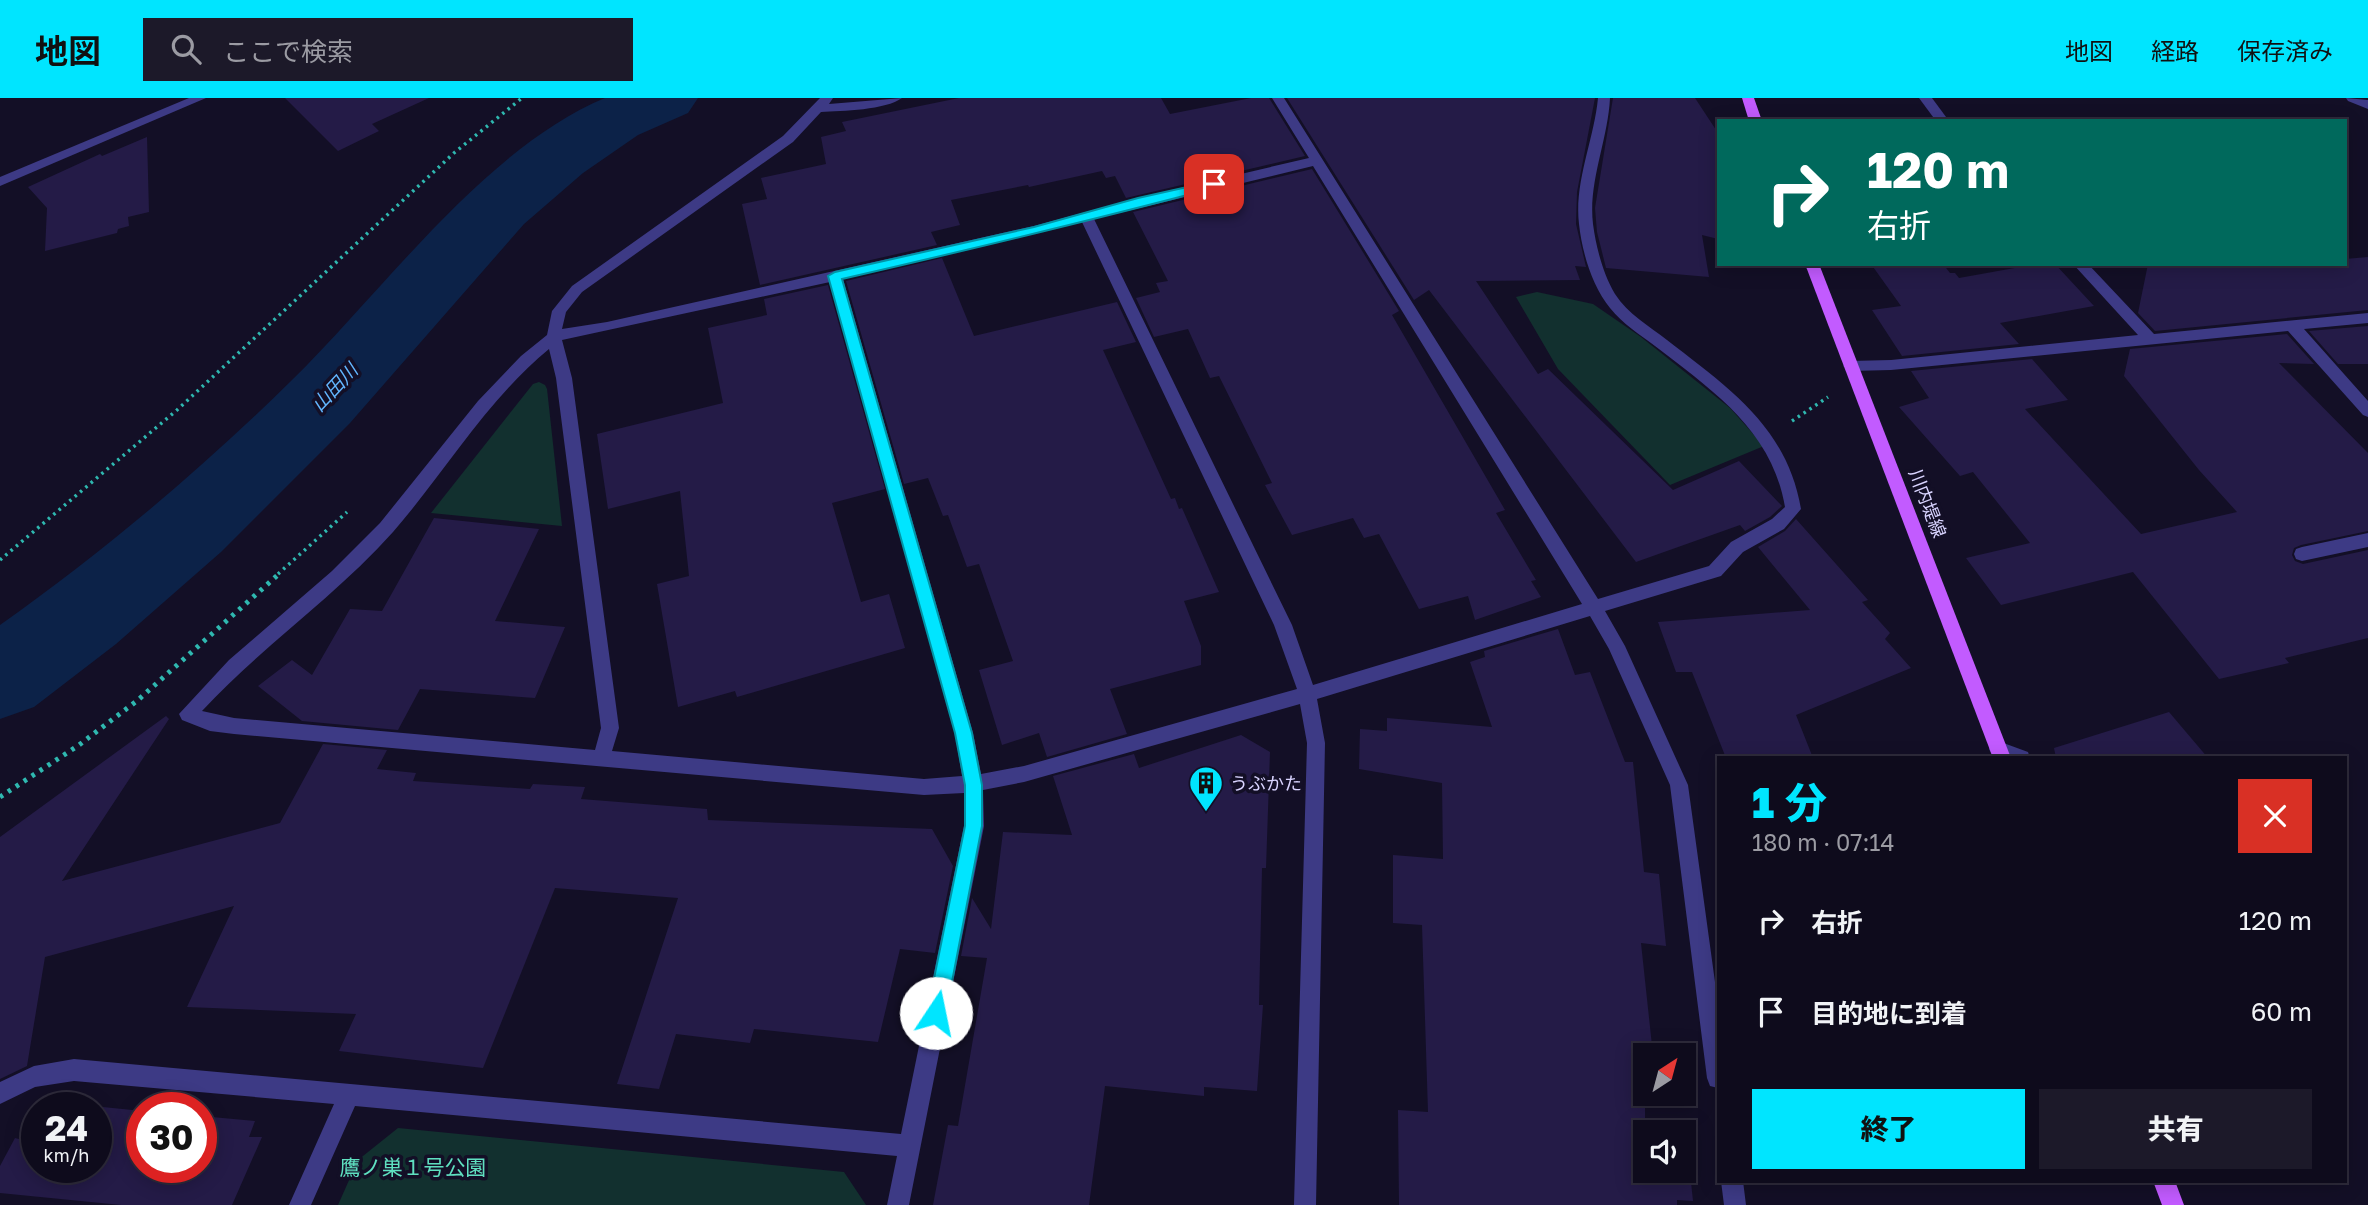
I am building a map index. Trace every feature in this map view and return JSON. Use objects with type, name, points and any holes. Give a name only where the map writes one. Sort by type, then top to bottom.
[{"type":"main road","points":[[1748,98],[1755,119]]},
{"type":"main road","name":"川内堤線","points":[[1813,266],[2000,754]]},
{"type":"main road","points":[[2165,1183],[2173,1205]]},
{"type":"street","points":[[0,182],[200,98]]},
{"type":"street","points":[[601,759],[610,728],[565,378],[553,337],[559,307],[577,289],[788,139],[824,103],[855,106],[896,98]]},
{"type":"street","points":[[1278,98],[1594,608],[1616,646],[1679,785],[1717,1070]]},
{"type":"street","points":[[1315,161],[1138,202],[1087,218],[553,337],[512,371],[387,527],[331,583],[209,690],[188,714],[210,723],[234,726],[924,787],[973,785],[1024,774],[1308,694],[1715,571],[1737,547],[1778,524],[1793,509],[1792,486],[1767,438],[1719,389],[1625,315],[1604,287],[1586,223],[1587,180],[1600,138],[1604,98]]},
{"type":"street","points":[[1925,98],[1941,119]]},
{"type":"street","points":[[2352,98],[2368,105]]},
{"type":"street","points":[[1087,218],[1283,625],[1308,694],[1315,743],[1305,1205]]},
{"type":"street","points":[[2082,266],[2148,338]]},
{"type":"street","points":[[835,276],[964,733],[973,785],[974,826],[898,1205]]},
{"type":"street","points":[[1851,366],[1891,365],[2368,318]]},
{"type":"street","points":[[2291,325],[2368,411]]},
{"type":"street","points":[[2302,554],[2368,540]]},
{"type":"street","points":[[0,1093],[34,1077],[74,1070],[910,1146]]},
{"type":"street","points":[[300,1205],[350,1094]]},
{"type":"street","points":[[1732,1183],[1735,1205]]},
{"type":"path","points":[[0,560],[79,498],[464,145],[523,98]]},
{"type":"path","points":[[1767,438],[1826,397],[1840,396]]},
{"type":"path","points":[[0,797],[79,745],[138,700],[354,506]]},
{"type":"green space","points":[[1537,292],[1593,304],[1641,337],[1730,408],[1764,446],[1670,485],[1558,369],[1516,297]]},
{"type":"green space","points":[[539,382],[547,389],[562,526],[431,513],[533,384]]},
{"type":"green space","name":"鷹ノ巣１号公園","points":[[398,1128],[844,1172],[866,1205],[338,1205],[358,1160]]},
{"type":"building","points":[[285,98],[429,98],[372,124],[379,131],[338,151]]},
{"type":"building","points":[[959,98],[1161,98],[1170,114],[1251,98],[1269,98],[1305,156],[1126,198],[1115,176],[1106,178],[1102,171],[951,200],[960,225],[931,232],[937,245],[760,285],[742,204],[767,199],[761,178],[826,164],[821,137],[846,131],[842,122]]},
{"type":"building","points":[[1287,98],[1595,98],[1577,192],[1576,224],[1586,267],[1575,266],[1580,280],[1476,281],[1538,374],[1548,369],[1673,490],[1739,461],[1782,506],[1770,517],[1745,531],[1740,525],[1636,562],[1429,290],[1414,300]]},
{"type":"building","points":[[1613,98],[1695,98],[1717,131],[1717,239],[1702,235],[1709,277],[1606,268],[1597,232],[1595,208]]},
{"type":"building","points":[[147,137],[149,212],[128,217],[129,226],[118,229],[117,233],[45,251],[47,208],[28,187],[100,154],[102,156]]},
{"type":"building","points":[[1312,169],[1399,311],[1392,315],[1505,510],[1496,513],[1536,580],[1531,581],[1541,597],[1475,620],[1468,596],[1419,609],[1379,534],[1364,538],[1353,518],[1292,535],[1265,485],[1272,483],[1219,376],[1210,378],[1188,329],[1154,337],[1136,298],[1160,292],[1156,283],[1168,281],[1133,212]]},
{"type":"building","points":[[2368,257],[2368,310],[2155,331],[2138,313],[2148,266],[2347,266],[2347,259]]},
{"type":"building","points":[[942,258],[974,336],[1117,302],[1136,342],[1103,350],[1171,499],[1175,498],[1179,509],[1182,508],[1219,592],[1184,601],[1201,646],[1201,665],[1110,689],[1127,734],[1047,757],[1039,733],[1002,745],[979,670],[1013,661],[979,564],[967,567],[948,515],[943,516],[928,478],[904,484],[846,281]]},
{"type":"building","points":[[1872,266],[1945,266],[1959,278],[2026,266],[2057,266],[2094,306],[2000,323],[2019,344],[1902,356],[1872,310],[1901,306]]},
{"type":"building","points":[[828,285],[885,489],[832,503],[861,602],[889,594],[905,648],[737,697],[735,691],[678,707],[657,584],[689,576],[680,491],[608,509],[597,434],[723,403],[708,328],[767,315],[764,299]]},
{"type":"building","points":[[2368,326],[2368,364],[2338,364],[2309,331]]},
{"type":"building","points":[[2287,334],[2314,364],[2279,363],[2368,453],[2368,531],[2301,545],[2294,548],[2292,555],[2295,561],[2303,564],[2368,550],[2368,638],[2285,658],[2289,663],[2219,679],[2133,572],[2001,605],[1966,558],[2030,543],[1973,472],[1960,476],[1899,407],[1929,398],[1911,371],[2032,359],[2068,400],[2025,409],[2141,534],[2237,512],[2199,470],[2124,376],[2130,349]]},
{"type":"building","points":[[434,518],[539,529],[495,621],[565,627],[535,698],[420,689],[398,730],[302,721],[258,686],[292,660],[312,675],[350,609],[382,611]]},
{"type":"building","points":[[1796,519],[1868,600],[1862,602],[1890,633],[1885,639],[1911,668],[1796,715],[1812,756],[1725,756],[1692,672],[1676,672],[1658,622],[1810,610],[1758,547],[1785,531]]},
{"type":"building","points":[[1558,629],[1575,675],[1590,672],[1625,762],[1633,762],[1644,872],[1659,874],[1666,946],[1641,943],[1652,1043],[1633,1043],[1633,1106],[1645,1106],[1645,1120],[1633,1120],[1633,1183],[1691,1183],[1693,1201],[1677,1200],[1677,1205],[1399,1205],[1398,1110],[1428,1112],[1422,925],[1393,923],[1393,855],[1443,859],[1442,783],[1359,769],[1360,729],[1387,731],[1387,718],[1492,727],[1470,662],[1485,657],[1484,651]]},
{"type":"building","points":[[2169,712],[2206,756],[2056,756],[2054,748]]},
{"type":"building","points":[[166,716],[169,719],[62,881],[280,823],[323,744],[387,750],[377,769],[416,773],[413,781],[530,789],[533,784],[585,787],[581,799],[707,809],[708,820],[932,829],[953,866],[935,953],[900,949],[878,1042],[754,1029],[750,1043],[676,1034],[659,1089],[617,1084],[678,898],[555,888],[483,1068],[339,1051],[356,1014],[187,1007],[234,906],[45,957],[27,1066],[0,1079],[0,837]]},
{"type":"building","points":[[1241,735],[1270,752],[1266,868],[1262,868],[1259,1005],[1263,1005],[1257,1091],[1204,1087],[1204,1096],[1105,1086],[1089,1205],[933,1205],[948,1125],[958,1126],[987,958],[961,956],[972,898],[991,929],[1003,832],[1072,835],[1053,776],[1134,754],[1139,768]]},
{"type":"building","points":[[112,1108],[126,1109],[126,1183],[217,1183],[217,1117],[255,1121],[249,1137],[262,1137],[232,1205],[121,1205],[0,1193],[0,1166],[15,1138],[21,1140],[21,1183],[112,1183]]},
{"type":"waterway","name":"山田川","points":[[0,678],[83,617],[190,527],[321,402],[498,207],[558,157],[613,120],[664,98]]},
{"type":"place","name":"うぶかた","points":[[1206,813]]},
{"type":"route","points":[[936,1013],[974,826],[973,785],[964,733],[835,276],[1034,231],[1214,184]]}]
